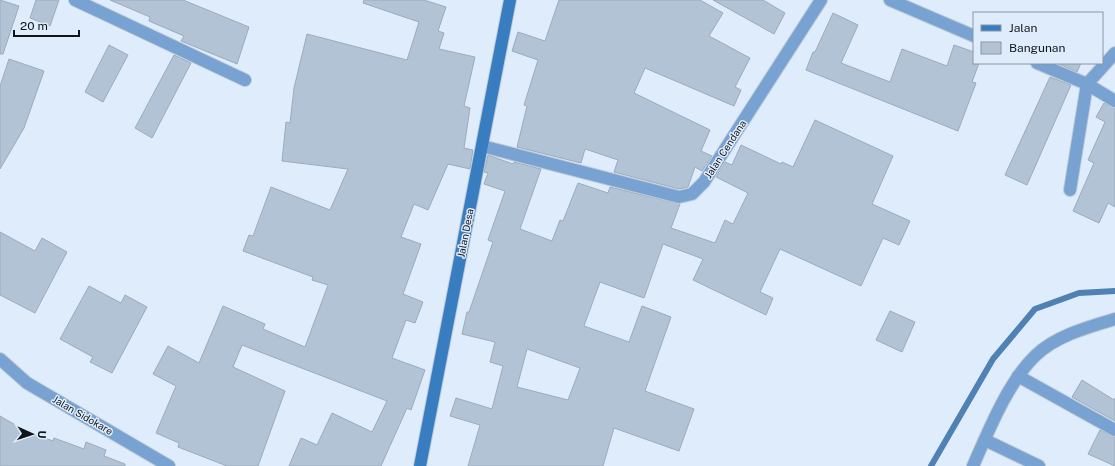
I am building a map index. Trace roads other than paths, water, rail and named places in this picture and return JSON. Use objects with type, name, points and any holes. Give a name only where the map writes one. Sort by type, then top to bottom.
[{"type":"street","points":[[75,0],[245,80]]},
{"type":"street","name":"Jalan Desa","points":[[420,466],[510,0]]},
{"type":"street","name":"Jalan Cendana","points":[[482,146],[679,197],[692,194],[704,182],[821,0]]},
{"type":"street","points":[[890,0],[973,36]]},
{"type":"street","points":[[1070,190],[1087,84],[1115,52]]},
{"type":"street","points":[[1039,64],[1087,84],[1115,101]]},
{"type":"street","points":[[973,466],[1018,376],[1035,356],[1059,340],[1090,326],[1115,319]]},
{"type":"street","name":"Jalan Sidokare","points":[[0,359],[27,383],[169,466]]},
{"type":"street","points":[[1018,376],[1115,430]]},
{"type":"street","points":[[985,440],[1038,466]]},
{"type":"waterway","points":[[931,466],[993,359],[1035,309],[1079,293],[1115,291]]}]
